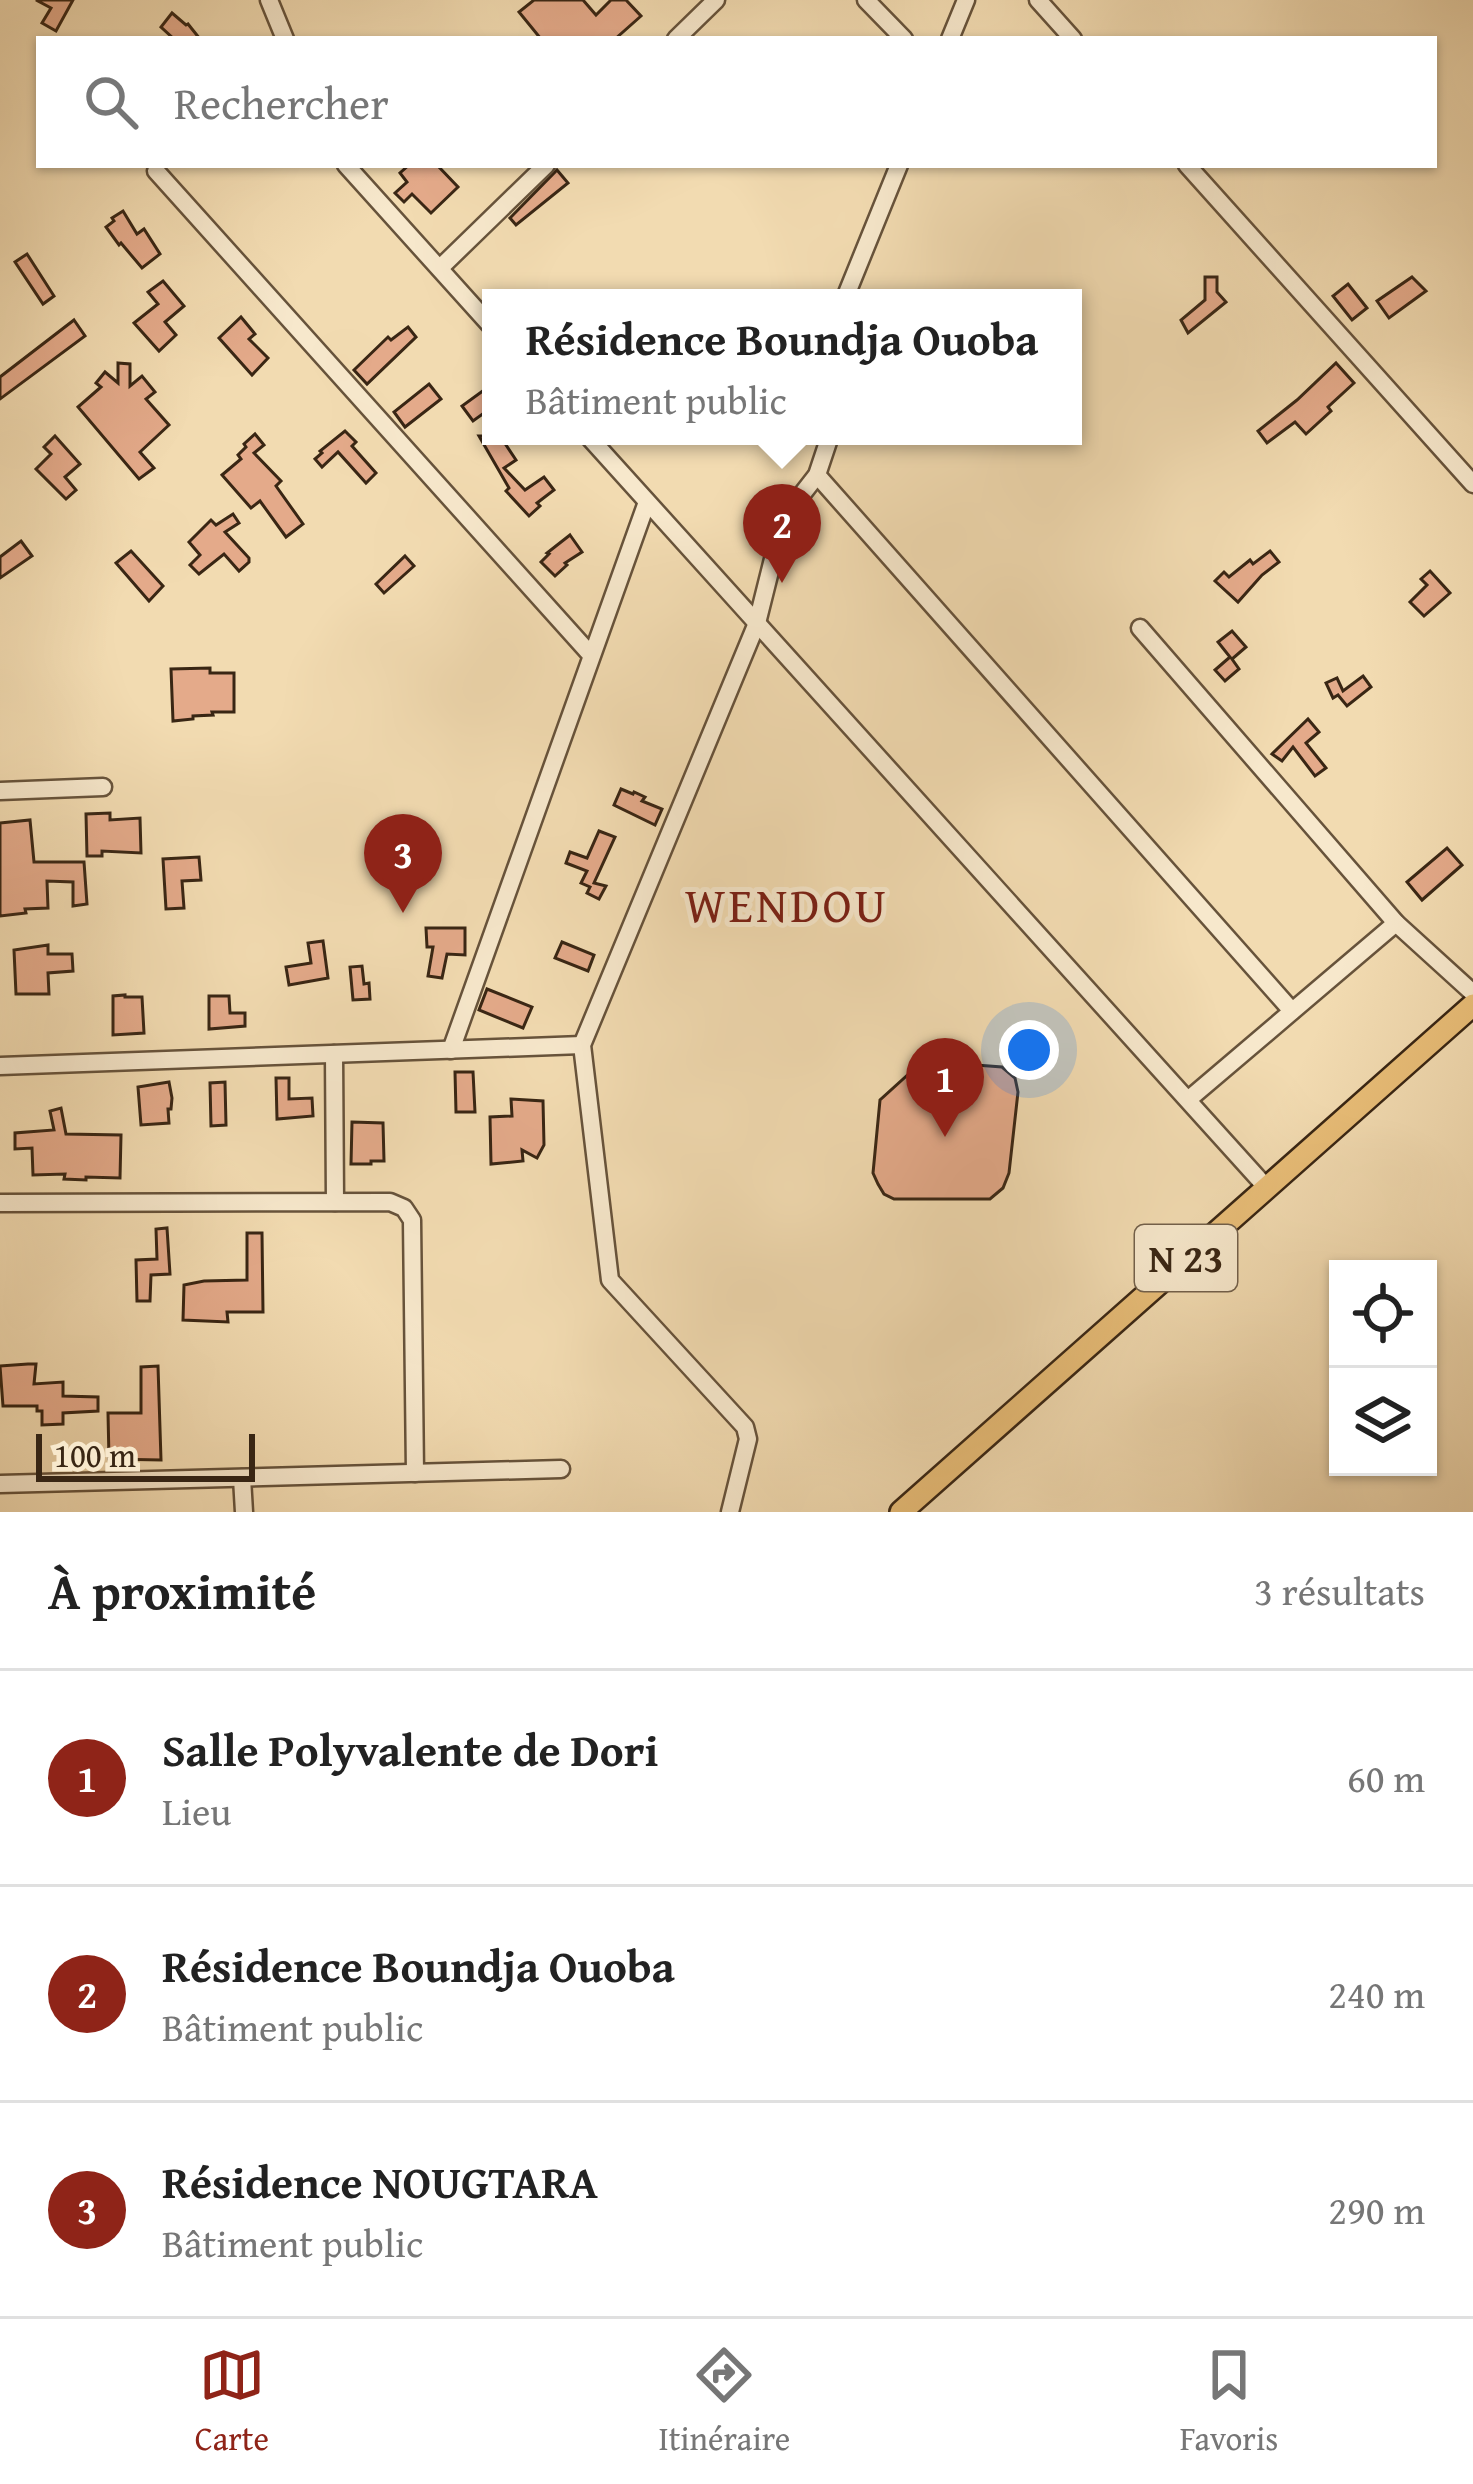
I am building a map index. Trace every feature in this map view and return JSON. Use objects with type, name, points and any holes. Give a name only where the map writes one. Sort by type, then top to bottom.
[{"type":"main road","name":"N 23","points":[[901,1512],[1473,1005]]},
{"type":"street","points":[[269,0],[284,36]]},
{"type":"street","points":[[679,36],[716,0]]},
{"type":"street","points":[[866,0],[901,36]]},
{"type":"street","points":[[951,36],[966,0]]},
{"type":"street","points":[[1038,0],[1070,36]]},
{"type":"street","points":[[349,168],[482,316]]},
{"type":"street","points":[[440,268],[543,168]]},
{"type":"street","points":[[849,289],[898,168]]},
{"type":"street","points":[[1190,168],[1473,484]]},
{"type":"street","points":[[156,171],[591,655]]},
{"type":"street","points":[[596,445],[1266,1187]]},
{"type":"street","points":[[730,1512],[748,1439],[745,1427],[610,1280],[582,1045],[757,622],[778,539],[796,502],[818,475],[827,445]]},
{"type":"street","points":[[818,475],[1292,1011]]},
{"type":"street","points":[[451,1050],[647,502]]},
{"type":"street","points":[[1140,628],[1396,923],[1473,993]]},
{"type":"street","points":[[0,791],[103,787]]},
{"type":"street","points":[[1189,1099],[1396,923]]},
{"type":"street","points":[[0,1066],[582,1045]]},
{"type":"street","points":[[334,1054],[335,1202]]},
{"type":"street","points":[[0,1203],[391,1202],[404,1208],[412,1220],[415,1473]]},
{"type":"street","points":[[0,1484],[561,1468]]},
{"type":"street","points":[[242,1478],[244,1512]]},
{"type":"building","points":[[36,0],[73,0],[56,31],[42,23],[51,8]]},
{"type":"building","points":[[534,0],[583,0],[596,15],[611,0],[626,0],[641,16],[618,36],[539,36],[519,12]]},
{"type":"building","points":[[172,13],[198,36],[171,36],[161,27]]},
{"type":"building","points":[[406,168],[440,168],[458,187],[431,213],[412,194],[404,202],[395,193],[407,182],[400,173]]},
{"type":"building","points":[[557,170],[568,183],[516,225],[510,218]]},
{"type":"building","points":[[123,211],[137,234],[144,229],[160,254],[142,268],[106,227]]},
{"type":"building","points":[[27,254],[54,296],[43,304],[15,262]]},
{"type":"building","points":[[1205,277],[1217,277],[1217,292],[1226,302],[1188,333],[1181,320],[1205,300]]},
{"type":"building","points":[[1412,277],[1426,291],[1389,318],[1377,301]]},
{"type":"building","points":[[163,281],[184,306],[165,322],[176,335],[159,351],[134,323],[158,304],[148,292]]},
{"type":"building","points":[[1348,284],[1367,308],[1352,320],[1333,296]]},
{"type":"building","points":[[241,317],[255,334],[249,339],[268,358],[252,375],[219,338]]},
{"type":"building","points":[[74,320],[85,336],[0,399],[0,377]]},
{"type":"building","points":[[408,327],[416,337],[367,384],[354,370],[388,337],[391,340]]},
{"type":"building","points":[[118,363],[130,364],[130,386],[142,376],[155,392],[146,399],[169,425],[140,452],[154,468],[139,479],[78,407],[101,387],[96,383],[105,372],[118,383]]},
{"type":"building","points":[[1336,363],[1354,383],[1328,407],[1331,411],[1306,434],[1295,422],[1267,443],[1258,431]]},
{"type":"building","points":[[429,384],[441,399],[405,427],[394,412]]},
{"type":"building","points":[[482,392],[482,414],[473,421],[462,406]]},
{"type":"building","points":[[345,431],[376,473],[366,483],[338,452],[322,467],[315,459]]},
{"type":"building","points":[[255,434],[264,445],[254,453],[281,481],[276,486],[303,524],[286,537],[260,501],[251,508],[222,475],[241,459],[238,455],[244,444]]},
{"type":"building","points":[[55,436],[80,464],[65,477],[76,490],[66,499],[36,469],[51,454],[44,447]]},
{"type":"building","points":[[484,445],[506,445],[516,460],[504,468],[525,490],[544,477],[554,490],[529,516],[506,491],[509,488]]},
{"type":"building","points":[[233,514],[239,523],[225,532],[249,562],[239,571],[224,554],[199,574],[190,565],[200,555],[189,542],[211,520],[216,525]]},
{"type":"building","points":[[570,535],[582,552],[555,576],[541,562]]},
{"type":"building","points":[[21,541],[32,556],[0,578],[0,557]]},
{"type":"building","points":[[131,551],[163,586],[149,601],[116,563]]},
{"type":"building","points":[[1270,551],[1279,562],[1238,602],[1215,581],[1224,572],[1229,577]]},
{"type":"building","points":[[405,556],[414,566],[384,593],[376,584]]},
{"type":"building","points":[[1430,571],[1450,593],[1424,616],[1410,602],[1427,585],[1421,579]]},
{"type":"building","points":[[1232,631],[1246,647],[1232,659],[1239,669],[1225,681],[1215,670],[1230,657],[1218,642]]},
{"type":"building","points":[[210,668],[210,673],[234,673],[234,712],[173,721],[171,669]]},
{"type":"building","points":[[1363,676],[1371,687],[1347,706],[1338,695],[1333,698],[1326,683],[1337,678],[1343,691]]},
{"type":"building","points":[[1308,719],[1319,732],[1306,743],[1326,768],[1315,776],[1293,747],[1282,761],[1272,754]]},
{"type":"building","points":[[621,789],[662,809],[655,825],[614,805]]},
{"type":"building","points":[[110,813],[110,820],[140,818],[141,853],[102,851],[102,856],[87,856],[86,814]]},
{"type":"building","points":[[30,820],[34,862],[84,862],[87,904],[73,906],[73,882],[47,881],[48,908],[0,916],[0,823]]},
{"type":"building","points":[[599,831],[615,837],[594,883],[606,886],[599,899],[581,883],[587,871],[566,863],[570,852],[587,858]]},
{"type":"building","points":[[1447,848],[1462,865],[1422,900],[1407,882]]},
{"type":"building","points":[[199,857],[201,880],[182,881],[184,908],[166,909],[163,859]]},
{"type":"building","points":[[426,928],[465,928],[465,955],[447,954],[442,978],[428,976],[433,947],[427,947]]},
{"type":"building","points":[[323,941],[328,978],[289,985],[286,967],[311,963],[308,943]]},
{"type":"building","points":[[562,942],[594,955],[588,971],[555,958]]},
{"type":"building","points":[[48,945],[48,954],[72,954],[73,971],[48,973],[49,994],[16,994],[14,950]]},
{"type":"building","points":[[362,966],[370,999],[353,1000],[350,967]]},
{"type":"building","points":[[487,989],[532,1007],[523,1028],[479,1010]]},
{"type":"building","points":[[113,996],[142,997],[144,1033],[113,1035]]},
{"type":"building","points":[[209,996],[229,996],[230,1013],[245,1013],[245,1026],[209,1029]]},
{"type":"building","points":[[923,1061],[1002,1067],[1015,1078],[1018,1092],[1009,1173],[1003,1188],[990,1199],[894,1199],[878,1184],[873,1173],[880,1100]]},
{"type":"building","points":[[455,1072],[473,1072],[475,1112],[456,1112]]},
{"type":"building","points":[[276,1078],[289,1078],[289,1099],[312,1098],[313,1116],[277,1119]]},
{"type":"building","points":[[169,1082],[169,1123],[141,1125],[138,1087]]},
{"type":"building","points":[[225,1082],[226,1125],[211,1126],[210,1083]]},
{"type":"building","points":[[511,1099],[543,1101],[544,1145],[537,1158],[522,1150],[523,1161],[491,1164],[490,1117],[512,1116]]},
{"type":"building","points":[[61,1108],[66,1134],[121,1135],[120,1178],[33,1175],[32,1148],[15,1149],[15,1133],[54,1130],[50,1111]]},
{"type":"building","points":[[352,1122],[383,1123],[384,1161],[351,1164]]},
{"type":"building","points":[[167,1228],[170,1274],[151,1275],[150,1301],[137,1301],[136,1260],[157,1259],[156,1229]]},
{"type":"building","points":[[247,1233],[262,1233],[263,1312],[227,1312],[228,1322],[183,1320],[184,1285],[247,1280]]},
{"type":"building","points":[[36,1364],[34,1384],[63,1382],[63,1396],[98,1397],[98,1411],[63,1413],[63,1424],[42,1425],[37,1406],[3,1406],[0,1366]]},
{"type":"building","points":[[158,1366],[161,1460],[109,1459],[108,1413],[141,1413],[141,1367]]},
{"type":"place","name":"Résidence Boundja Ouoba","points":[[782,583]]},
{"type":"place","name":"Résidence NOUGTARA","points":[[403,913]]},
{"type":"place","name":"Salle Polyvalente de Dori","points":[[945,1137]]},
{"type":"district","name":"WENDOU","points":[[787,905]]}]
